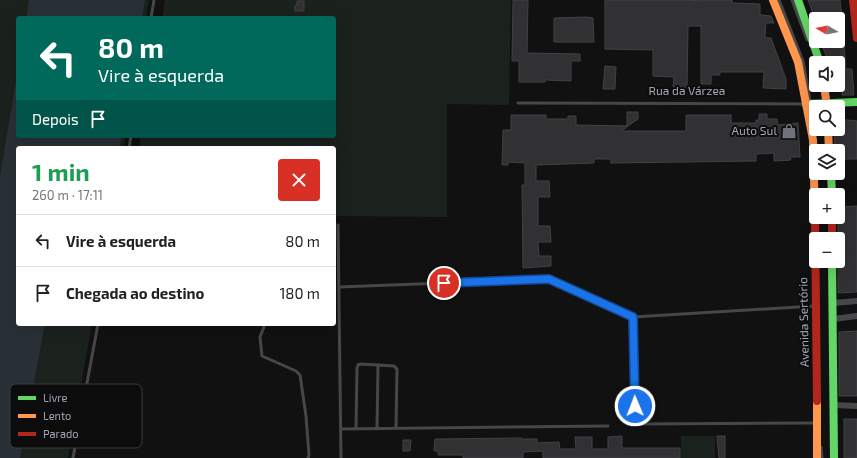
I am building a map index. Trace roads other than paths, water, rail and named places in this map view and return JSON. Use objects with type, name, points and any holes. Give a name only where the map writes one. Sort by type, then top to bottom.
[{"type":"main road","name":"Avenida Sertório","points":[[774,0],[798,62],[808,103],[813,140],[817,458]]},
{"type":"main road","points":[[798,0],[818,56]]},
{"type":"main road","points":[[854,0],[857,38]]},
{"type":"main road","name":"Rua da Várzea","points":[[845,103],[857,102]]},
{"type":"main road","points":[[832,268],[832,454]]},
{"type":"street","points":[[831,304],[857,301]]},
{"type":"street","points":[[831,319],[857,316]]},
{"type":"street","points":[[831,405],[857,406]]},
{"type":"lane","points":[[151,16],[154,0]]},
{"type":"lane","points":[[779,0],[804,60],[808,103],[816,144]]},
{"type":"lane","points":[[792,0],[814,56]]},
{"type":"lane","name":"Rua da Várzea","points":[[518,103],[808,103]]},
{"type":"lane","points":[[338,226],[341,458]]},
{"type":"lane","points":[[820,268],[822,458]]},
{"type":"lane","points":[[828,268],[831,304]]},
{"type":"lane","points":[[339,287],[549,279],[633,317],[816,306]]},
{"type":"lane","points":[[633,317],[635,421],[637,424],[817,424]]},
{"type":"lane","points":[[87,384],[98,326]]},
{"type":"lane","points":[[264,326],[260,338],[262,356],[300,374],[306,416],[308,458]]},
{"type":"lane","points":[[356,429],[357,367],[361,364],[394,366],[397,369],[396,428]]},
{"type":"lane","points":[[377,429],[378,365]]},
{"type":"lane","points":[[341,429],[608,426]]},
{"type":"lane","points":[[73,458],[75,448]]},
{"type":"place","name":"Auto Sul","points":[[789,131]]}]
